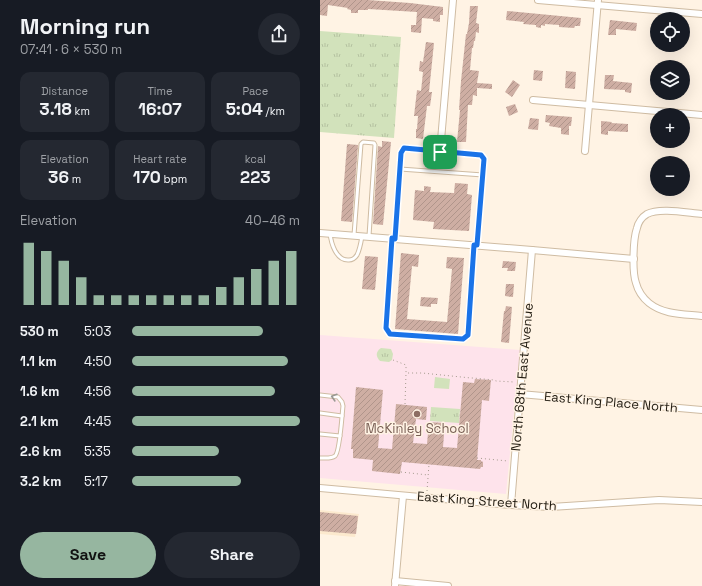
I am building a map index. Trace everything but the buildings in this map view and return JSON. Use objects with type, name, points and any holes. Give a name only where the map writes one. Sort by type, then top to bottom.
[{"type":"street","points":[[440,152],[453,0]]},
{"type":"street","points":[[538,0],[598,2],[702,14]]},
{"type":"street","points":[[585,151],[598,2]]},
{"type":"street","points":[[533,100],[702,115]]},
{"type":"street","points":[[702,214],[663,210],[654,211],[643,217],[637,227],[634,259],[635,282],[638,290],[649,303],[671,313],[702,316]]},
{"type":"street","points":[[320,233],[634,259]]},
{"type":"street","name":"North 68th East Avenue","points":[[512,505],[532,250]]},
{"type":"street","name":"East King Place North","points":[[520,394],[702,410]]},
{"type":"street","name":"East King Street North","points":[[320,488],[512,505],[551,507],[659,500],[702,502]]},
{"type":"street","points":[[403,496],[395,584],[448,586]]},
{"type":"lane","points":[[354,235],[361,144],[363,142],[374,143],[375,145],[368,236]]},
{"type":"lane","points":[[404,148],[481,155],[484,159],[468,335],[463,339],[390,334],[386,328],[400,169],[401,153],[404,148]]},
{"type":"lane","points":[[400,169],[482,175]]},
{"type":"lane","points":[[330,234],[334,250],[342,259],[347,260],[353,259],[356,255],[362,236]]},
{"type":"lane","points":[[320,395],[338,397],[342,402],[342,416],[337,454],[328,458],[320,458]]},
{"type":"lane","points":[[320,414],[342,416]]},
{"type":"lane","points":[[320,434],[340,436]]},
{"type":"path","points":[[393,360],[406,365],[405,404]]},
{"type":"path","points":[[406,373],[422,373],[521,383]]},
{"type":"path","points":[[477,458],[515,462]]},
{"type":"path","points":[[426,497],[429,464]]},
{"type":"path","points":[[401,472],[428,475]]},
{"type":"shaded area","name":"McKinley School","points":[[320,335],[520,350],[506,494],[320,478]]},
{"type":"shaded area","points":[[320,510],[359,514],[355,537],[320,534]]},
{"type":"green space","points":[[320,31],[401,37],[394,138],[320,132]]},
{"type":"green space","points":[[381,348],[391,349],[393,354],[392,360],[389,362],[380,361],[377,354]]},
{"type":"green space","points":[[435,377],[450,379],[449,389],[434,388]]},
{"type":"green space","points":[[431,407],[460,409],[459,423],[430,421]]},
{"type":"place","name":"McKinley School","points":[[417,414]]},
{"type":"route","points":[[404,148],[440,152],[481,155],[484,159],[477,245],[474,245],[468,335],[463,339],[390,334],[386,328],[392,238],[395,239],[401,153],[404,148]]}]
